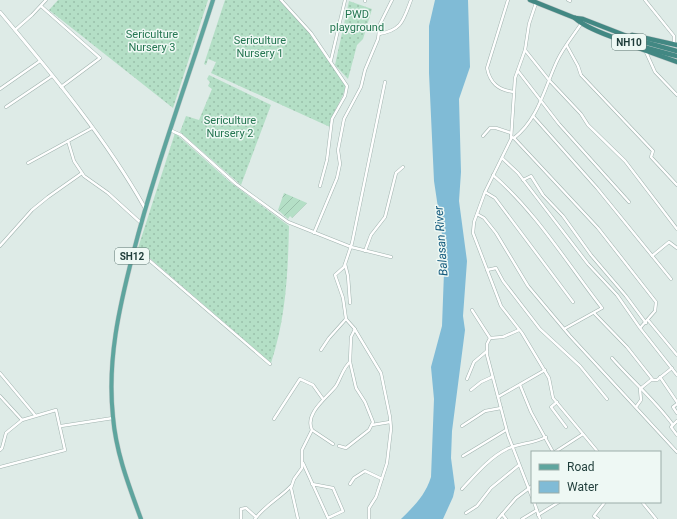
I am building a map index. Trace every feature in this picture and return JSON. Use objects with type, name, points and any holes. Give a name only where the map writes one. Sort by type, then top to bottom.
[{"type":"highway","name":"NH10","points":[[530,0],[575,18],[583,19],[618,35]]},
{"type":"highway","name":"NH10","points":[[575,18],[581,24],[618,35],[677,56]]},
{"type":"highway","points":[[676,45],[620,32],[618,35],[646,52],[677,62]]},
{"type":"highway","name":"NH10","points":[[665,51],[677,51]]},
{"type":"main road","name":"SH12","points":[[141,519],[119,455],[113,418],[111,391],[112,351],[122,296],[144,208],[213,0]]},
{"type":"street","points":[[15,30],[46,0]]},
{"type":"street","points":[[282,0],[311,33],[331,60],[348,88],[332,119],[327,160],[320,186]]},
{"type":"street","points":[[331,60],[345,0]]},
{"type":"street","points":[[314,233],[337,178],[340,164],[338,150],[344,119],[361,87],[365,70],[379,34],[380,24],[392,0]]},
{"type":"street","points":[[379,34],[396,30],[403,22],[411,0]]},
{"type":"street","points":[[508,0],[487,68],[489,78],[494,84],[505,91],[514,92]]},
{"type":"street","points":[[645,0],[674,36],[676,45]]},
{"type":"street","points":[[536,3],[529,24],[525,50],[518,71],[514,92],[512,138],[598,228],[656,302],[655,311],[647,322],[640,328]]},
{"type":"street","points":[[41,6],[100,58],[61,87]]},
{"type":"street","points":[[0,12],[92,128],[131,183],[144,208]]},
{"type":"street","points":[[581,24],[558,59],[533,116],[526,127],[512,138],[485,192],[477,214],[473,233],[501,306],[519,330],[550,378],[551,390],[557,402],[597,451]]},
{"type":"street","points":[[567,46],[582,75],[653,152],[651,157],[677,185]]},
{"type":"street","points":[[525,50],[549,80],[581,114],[588,125],[625,161],[677,229]]},
{"type":"street","points":[[646,52],[655,72],[677,95]]},
{"type":"street","points":[[0,89],[40,61]]},
{"type":"street","points":[[518,71],[540,101],[629,202]]},
{"type":"street","points":[[6,107],[52,76]]},
{"type":"street","points":[[369,519],[369,508],[375,499],[387,460],[390,422],[382,373],[355,329],[346,319],[343,298],[335,275],[343,269],[351,247],[385,82]]},
{"type":"street","points":[[533,116],[578,167],[671,279]]},
{"type":"street","points":[[28,163],[92,128]]},
{"type":"street","points":[[483,136],[490,128],[496,128],[511,134]]},
{"type":"street","points":[[170,130],[181,135],[236,184],[284,219],[314,233],[351,247],[391,257]]},
{"type":"street","points":[[68,141],[74,161],[82,173],[108,193],[141,223]]},
{"type":"street","points":[[502,158],[523,180],[588,264],[617,295],[640,328],[677,375]]},
{"type":"street","points":[[365,251],[371,234],[385,217],[396,173],[403,167]]},
{"type":"street","points":[[0,246],[32,210],[82,173]]},
{"type":"street","points":[[493,175],[508,188],[540,227],[602,308],[564,329]]},
{"type":"street","points":[[523,180],[531,176],[591,255],[677,356]]},
{"type":"street","points":[[485,192],[495,198],[573,302]]},
{"type":"street","points":[[477,214],[484,218],[496,233],[528,286],[564,329],[618,390],[636,407],[677,452]]},
{"type":"street","points":[[652,256],[669,242],[677,248]]},
{"type":"street","points":[[135,248],[270,364]]},
{"type":"street","points":[[345,264],[348,276],[350,303]]},
{"type":"street","points":[[487,270],[496,268],[503,281],[540,329],[580,366],[607,399]]},
{"type":"street","points":[[472,310],[490,338],[487,351],[500,408],[512,447],[530,486],[516,498],[498,519]]},
{"type":"street","points":[[594,312],[627,347],[653,380]]},
{"type":"street","points":[[322,350],[329,338],[346,319]]},
{"type":"street","points":[[339,446],[346,448],[369,430],[372,425],[372,417],[366,402],[356,388],[350,362],[351,337],[355,329]]},
{"type":"street","points":[[490,338],[503,337],[519,330]]},
{"type":"street","points":[[467,379],[474,362],[487,351]]},
{"type":"street","points":[[612,358],[640,389],[652,398],[673,425],[671,427],[677,435]]},
{"type":"street","points":[[241,519],[241,509],[246,508],[256,518],[265,507],[280,498],[292,486],[301,470],[302,450],[312,430],[311,425],[315,411],[323,398],[335,387],[350,362]]},
{"type":"street","points":[[640,389],[672,368]]},
{"type":"street","points":[[498,397],[545,370]]},
{"type":"street","points":[[0,373],[35,415]]},
{"type":"street","points":[[471,390],[481,382],[492,377]]},
{"type":"street","points":[[660,377],[677,403],[673,407],[677,413]]},
{"type":"street","points":[[274,419],[301,378],[313,385],[323,398]]},
{"type":"street","points":[[520,385],[531,412],[553,451]]},
{"type":"street","points":[[636,407],[641,400],[640,389]]},
{"type":"street","points":[[0,396],[22,420]]},
{"type":"street","points":[[557,402],[551,407],[566,427]]},
{"type":"street","points":[[462,426],[485,411],[500,408]]},
{"type":"street","points":[[0,450],[2,448],[6,433],[22,420],[56,410],[66,450],[0,467]]},
{"type":"street","points":[[61,426],[113,418]]},
{"type":"street","points":[[673,425],[677,421]]},
{"type":"street","points":[[372,425],[390,422]]},
{"type":"street","points":[[312,430],[333,444]]},
{"type":"street","points":[[463,456],[506,430]]},
{"type":"street","points":[[556,451],[582,434]]},
{"type":"street","points":[[462,489],[491,459],[512,447],[539,441],[546,437]]},
{"type":"street","points":[[302,461],[312,484],[328,518],[343,511],[333,488],[312,484]]},
{"type":"street","points":[[466,513],[477,506],[491,488],[519,465]]},
{"type":"street","points":[[350,484],[354,478],[365,471],[382,479]]},
{"type":"street","points":[[292,486],[291,494],[298,519]]},
{"type":"street","points":[[534,503],[540,519]]},
{"type":"street","points":[[538,514],[557,503]]},
{"type":"street","points":[[598,519],[594,516],[604,503]]},
{"type":"street","points":[[643,503],[656,519]]},
{"type":"street","points":[[522,519],[537,510]]},
{"type":"street","points":[[502,514],[506,519]]},
{"type":"green space","name":"Sericulture Nursery 3","points":[[58,0],[208,0],[173,108],[49,10]]},
{"type":"green space","name":"Sericulture Nursery 1","points":[[225,0],[279,0],[310,33],[346,85],[343,96],[331,121],[330,127],[211,73],[216,62],[208,59],[206,65],[204,64]]},
{"type":"green space","name":"PWD playground","points":[[349,1],[372,9],[363,39],[357,45],[348,79],[335,65]]},
{"type":"green space","name":"Sericulture Nursery 2","points":[[209,75],[271,105],[241,185],[180,132],[186,116],[199,120],[212,89],[208,86],[210,82],[207,79]]},
{"type":"green space","points":[[175,133],[230,182],[289,226],[287,278],[283,312],[271,363],[138,248]]},
{"type":"green space","points":[[284,193],[307,203],[292,218],[290,216],[288,219],[278,210]]},
{"type":"water","points":[[435,0],[468,0],[470,67],[459,99],[461,172],[459,201],[467,261],[463,316],[465,330],[452,431],[451,458],[455,488],[453,497],[443,519],[401,519],[415,505],[426,490],[431,477],[434,399],[431,367],[442,326],[444,248],[434,181],[429,73],[429,26]]},
{"type":"water label","name":"Balasan River","points":[[441,241]]}]
